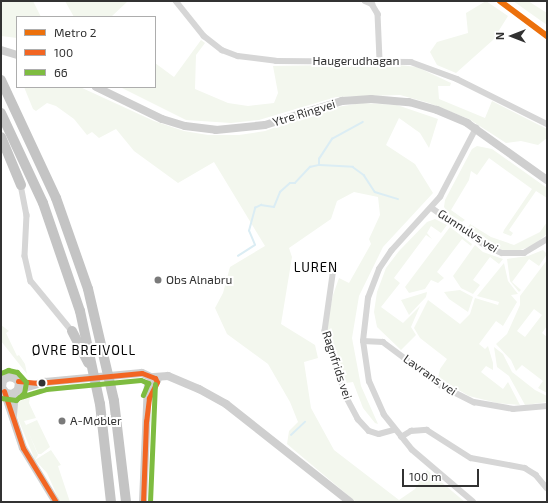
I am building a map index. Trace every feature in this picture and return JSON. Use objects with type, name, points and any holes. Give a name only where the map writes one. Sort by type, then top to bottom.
[{"type":"highway","points":[[1,80],[56,198],[87,283],[114,396],[126,502]]},
{"type":"highway","points":[[1,113],[57,240],[82,318],[95,375],[105,437],[111,502]]},
{"type":"highway","points":[[1,137],[21,185]]},
{"type":"highway","points":[[72,331],[95,375]]},
{"type":"main road","points":[[1,50],[16,54]]},
{"type":"main road","name":"Ytre Ringvei","points":[[98,88],[162,119],[209,130],[250,128],[332,103],[371,99],[403,101],[426,106],[476,128],[547,180]]},
{"type":"main road","points":[[56,502],[27,455],[2,388],[4,376],[18,381],[38,383],[142,373],[152,381],[175,380],[205,391],[226,404],[350,502]]},
{"type":"main road","points":[[13,420],[18,381]]},
{"type":"main road","points":[[143,502],[149,398],[152,381]]},
{"type":"main road","points":[[2,388],[16,392],[38,383]]},
{"type":"street","name":"Haugerudhagan","points":[[176,1],[204,36],[222,50],[238,56],[276,61],[380,60],[411,62],[429,67],[547,124]]},
{"type":"street","points":[[365,1],[374,6],[378,14],[380,60]]},
{"type":"street","points":[[473,502],[415,453],[394,430],[380,408],[369,382],[363,341],[368,298],[379,269],[391,252],[432,208],[450,181],[476,128]]},
{"type":"street","points":[[21,185],[27,215],[25,256],[29,274],[36,289],[72,331]]},
{"type":"street","name":"Gunnulvs vei","points":[[432,208],[486,246],[502,253],[527,252],[547,239]]},
{"type":"street","name":"Ragnfrids vei","points":[[334,268],[325,331],[347,398],[356,416],[366,429],[379,434],[394,430]]},
{"type":"street","name":"Lavrans vei","points":[[363,341],[383,342],[442,386],[474,402],[513,409],[547,406]]},
{"type":"street","points":[[401,438],[411,431],[427,430],[471,458],[523,467],[536,475],[547,488]]},
{"type":"shaded area","points":[[1,1],[33,1],[40,16],[16,16],[16,38],[1,36]]},
{"type":"shaded area","points":[[65,1],[128,1],[112,16],[73,16]]},
{"type":"shaded area","points":[[486,1],[508,16],[493,40],[456,73],[437,65],[430,52],[437,42],[468,33],[466,13]]},
{"type":"shaded area","points":[[513,1],[528,1],[547,13],[547,25]]},
{"type":"shaded area","points":[[201,40],[205,43],[196,55],[195,89],[228,103],[248,106],[274,103],[278,93],[273,66],[390,64],[417,67],[451,83],[450,86],[438,86],[439,99],[485,118],[492,101],[547,129],[547,138],[538,145],[521,141],[506,143],[469,119],[429,103],[400,95],[336,97],[259,120],[231,123],[186,120],[122,88],[156,88],[156,64],[174,77]]},
{"type":"shaded area","points":[[24,88],[82,88],[154,121],[184,131],[208,135],[239,135],[265,131],[331,108],[362,103],[397,105],[438,119],[429,148],[420,133],[399,118],[386,145],[415,164],[433,193],[383,247],[359,296],[352,338],[361,386],[378,424],[375,423],[363,408],[353,382],[346,383],[328,336],[327,324],[333,295],[339,278],[349,283],[371,244],[369,239],[380,215],[378,197],[354,192],[337,201],[331,219],[289,248],[292,257],[281,324],[315,345],[318,358],[304,362],[311,408],[334,450],[399,500],[415,489],[427,470],[465,502],[356,502],[287,444],[289,431],[298,422],[290,402],[268,364],[227,334],[215,308],[223,293],[230,267],[265,246],[214,162],[178,183],[134,151],[116,129],[99,138],[92,132],[87,135],[74,119],[56,106],[47,103],[36,111],[33,109]]},
{"type":"shaded area","points":[[477,146],[492,149],[547,188],[547,198],[536,191],[509,230],[513,233],[511,236],[503,233],[504,230],[532,189],[489,158],[477,175],[471,171],[469,180],[451,210],[465,220],[462,222],[449,214],[444,207],[445,200],[472,149]]},
{"type":"shaded area","points":[[435,219],[447,225],[441,233],[431,226],[427,233],[432,239],[426,235],[394,278],[400,283],[381,307],[403,323],[420,306],[411,327],[416,335],[401,350],[377,327],[374,312],[377,292],[386,268],[399,251],[427,222]]},
{"type":"shaded area","points":[[547,222],[547,234],[532,246],[517,251],[502,250],[467,229],[470,224],[491,237],[514,245],[540,232]]},
{"type":"shaded area","points":[[450,227],[472,244],[471,246],[462,239],[437,272],[444,278],[438,283],[431,280],[425,289],[409,293],[405,287]]},
{"type":"shaded area","points":[[475,245],[483,252],[503,259],[499,264],[490,257],[473,280],[480,285],[473,294],[461,288],[453,276]]},
{"type":"shaded area","points":[[543,250],[547,254],[539,266],[529,259],[512,282],[521,290],[519,292],[510,281],[507,259],[528,256]]},
{"type":"shaded area","points":[[547,260],[547,326],[542,333],[547,337],[547,393],[538,388],[543,381],[522,365],[516,371],[511,360],[496,344],[507,334],[520,305],[520,296]],"holes":[[[534,309],[542,315],[525,337],[517,331]]]},
{"type":"shaded area","points":[[504,263],[508,281],[518,294],[511,295],[517,302],[503,326],[496,321],[479,344],[485,349],[488,346],[493,363],[493,370],[486,366],[481,372],[503,389],[508,382],[520,405],[497,403],[469,396],[438,378],[440,369],[447,359],[420,338],[414,328],[428,300],[460,324],[470,314],[475,298],[498,305],[499,302],[477,296]]},
{"type":"shaded area","points":[[460,290],[473,297],[468,312],[449,299],[444,292]]},
{"type":"shaded area","points":[[427,292],[426,297],[409,315],[401,300]]},
{"type":"shaded area","points":[[1,325],[9,331],[6,333],[17,356],[19,355],[25,364],[27,374],[1,341]]},
{"type":"shaded area","points":[[494,347],[503,354],[512,372],[535,390],[547,396],[547,402],[525,405],[509,376],[497,367]]},
{"type":"shaded area","points":[[79,383],[74,389],[37,394],[37,390]]},
{"type":"shaded area","points":[[34,390],[34,395],[30,397],[29,403],[36,418],[24,421],[26,425],[37,420],[50,447],[41,454],[38,454],[27,429],[38,455],[35,460],[16,414],[17,404]]},
{"type":"shaded area","points":[[51,450],[61,465],[58,466],[70,502],[60,502],[47,473],[35,460]]},
{"type":"waterway","points":[[238,256],[255,245],[249,231],[255,208],[261,205],[274,207],[280,192],[290,183],[295,183],[310,167],[319,165],[319,159],[332,139],[363,122]]},
{"type":"waterway","points":[[320,165],[353,167],[364,175],[375,192],[398,199]]},
{"type":"waterway","points":[[291,435],[305,422]]},
{"type":"metro line","name":"2","points":[[500,1],[547,36]]},
{"type":"transit line","name":"66","points":[[1,373],[8,370],[17,372],[26,382],[24,393],[16,400],[1,398]]},
{"type":"transit line","name":"100","points":[[18,381],[38,383],[142,373],[155,378],[157,382],[149,398],[146,421],[143,502]]},
{"type":"transit line","name":"66","points":[[20,397],[46,389],[141,380],[148,383],[143,395]]},
{"type":"transit line","name":"66","points":[[150,502],[155,384]]},
{"type":"transit line","name":"100","points":[[4,391],[23,448],[56,502]]},
{"type":"place","name":"Obs Alnabru","points":[[158,280]]},
{"type":"place","name":"A-Møbler","points":[[62,421]]},
{"type":"district","name":"LUREN","points":[[316,267]]},
{"type":"district","name":"ØVRE BREIVOLL","points":[[84,350]]}]
